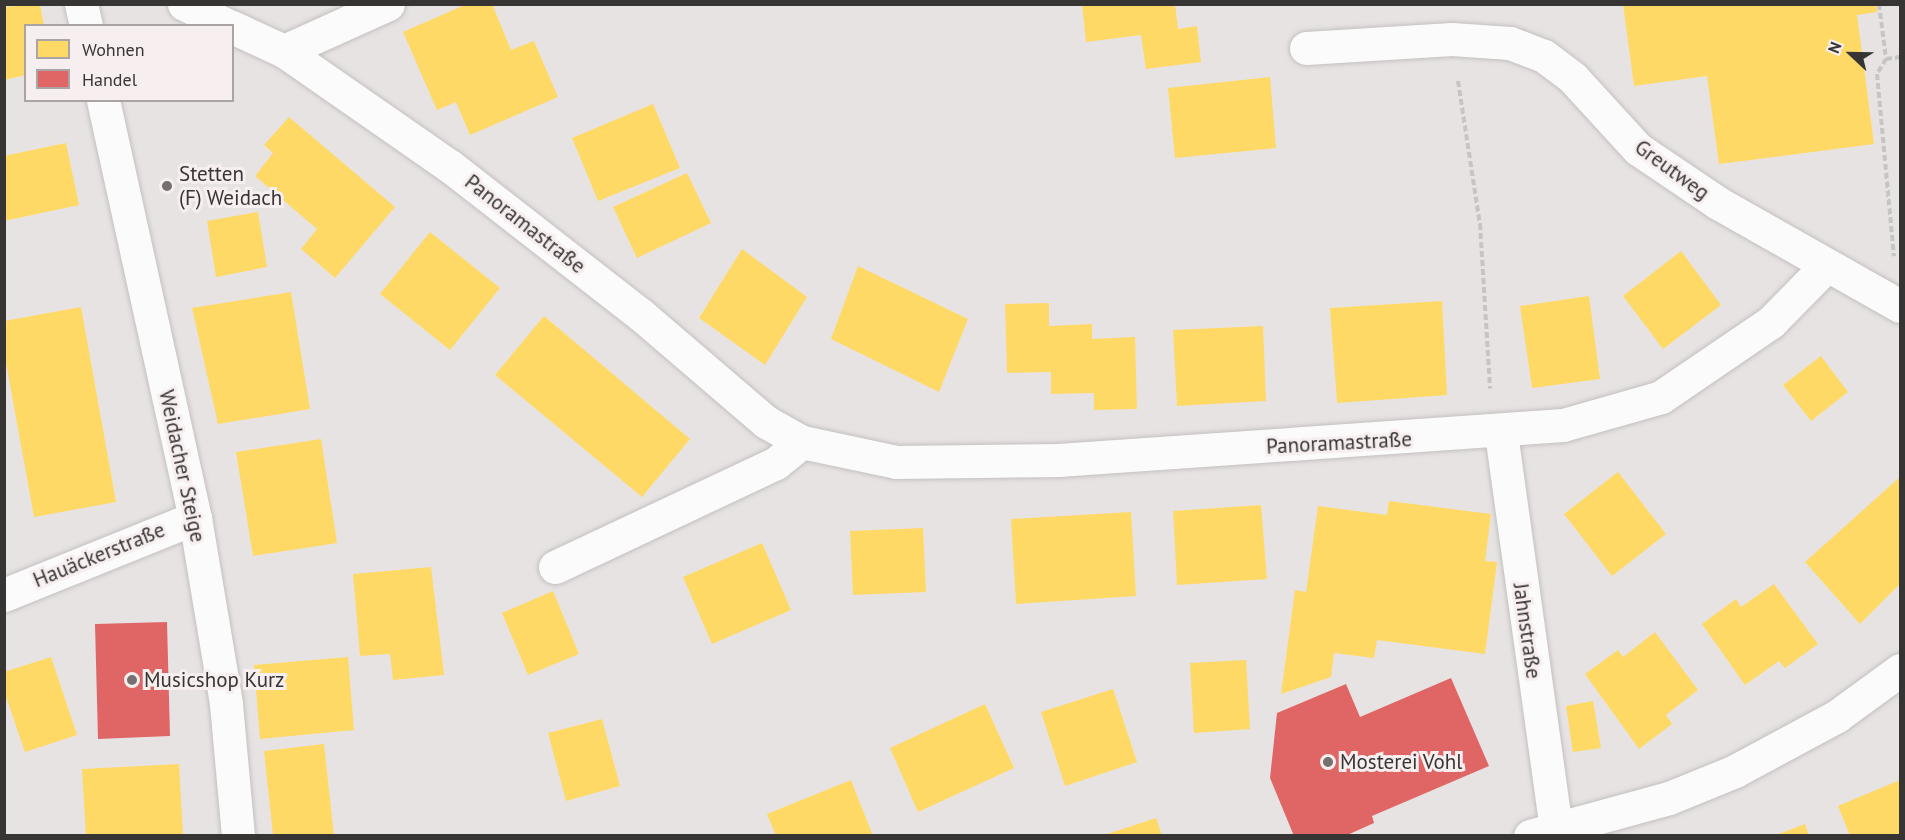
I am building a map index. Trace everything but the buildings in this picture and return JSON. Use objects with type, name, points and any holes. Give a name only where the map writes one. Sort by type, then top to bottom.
[{"type":"street","points":[[81,4],[86,24]]},
{"type":"street","name":"Panoramastraße","points":[[184,4],[227,24]]},
{"type":"street","points":[[284,51],[388,4]]},
{"type":"street","name":"Panoramastraße","points":[[234,27],[284,51],[452,167],[640,314],[766,422],[802,442],[896,462],[1046,461],[1501,434],[1563,426],[1661,397],[1771,322],[1826,266]]},
{"type":"street","name":"Greutweg","points":[[1306,48],[1452,39],[1510,44],[1544,56],[1574,78],[1638,149],[1826,266],[1900,305]]},
{"type":"street","name":"Weidacher Steige","points":[[103,102],[195,518],[226,704],[238,836]]},
{"type":"street","name":"Jahnstraße","points":[[1501,434],[1543,832],[1669,798],[1735,771],[1837,716],[1900,670]]},
{"type":"street","points":[[555,567],[776,463],[802,442]]},
{"type":"street","name":"Hauäckerstraße","points":[[4,595],[195,518]]},
{"type":"path","points":[[1880,4],[1886,59],[1878,74],[1900,305]]},
{"type":"path","points":[[1452,39],[1480,224],[1490,392],[1501,434]]},
{"type":"path","points":[[1886,59],[1900,57]]},
{"type":"place","name":"Stetten (F) Weidach","points":[[167,186]]},
{"type":"place","name":"Musicshop Kurz","points":[[132,680]]},
{"type":"place","name":"Mosterei Vohl","points":[[1328,762]]}]
